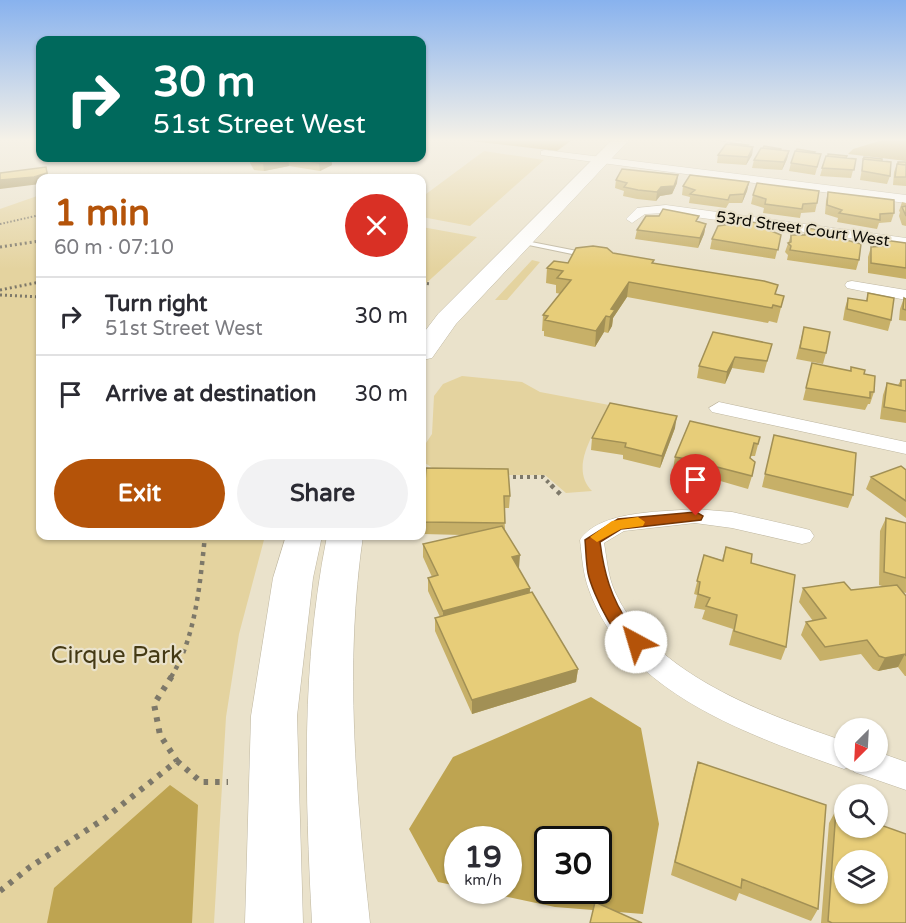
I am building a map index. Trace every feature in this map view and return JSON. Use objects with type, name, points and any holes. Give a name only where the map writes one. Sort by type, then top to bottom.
[{"type":"main road","points":[[473,264],[562,182]]},
{"type":"main road","points":[[426,347],[447,319],[521,242],[569,182]]},
{"type":"main road","points":[[274,923],[274,716],[293,578],[303,540]]},
{"type":"main road","points":[[341,923],[329,767],[330,666],[338,571],[344,540]]},
{"type":"street","points":[[791,182],[906,199]]},
{"type":"street","name":"53rd Street Court West","points":[[632,219],[641,212],[666,209],[906,242]]},
{"type":"street","points":[[852,285],[906,295]]},
{"type":"street","points":[[719,408],[906,448]]},
{"type":"street","points":[[802,536],[732,520],[696,516],[618,524],[592,540],[596,574],[604,597],[624,630],[659,665],[706,698],[785,735],[834,752]]},
{"type":"street","points":[[888,770],[906,776]]},
{"type":"lane","points":[[521,242],[577,253]]},
{"type":"path","points":[[0,224],[36,216]]},
{"type":"path","points":[[0,247],[36,242]]},
{"type":"path","points":[[0,290],[36,283]]},
{"type":"path","points":[[426,283],[431,284]]},
{"type":"path","points":[[0,296],[36,297]]},
{"type":"path","points":[[497,477],[543,477],[562,497]]},
{"type":"path","points":[[205,540],[200,580],[183,657],[154,704],[160,735],[177,760],[201,782],[228,782]]},
{"type":"path","points":[[0,891],[30,867],[104,819],[177,760]]},
{"type":"green space","points":[[442,182],[519,182],[470,226],[426,218],[426,194]]},
{"type":"green space","name":"Cirque Park","points":[[36,196],[36,540],[264,540],[239,634],[226,717],[214,923],[0,923],[0,209]]},
{"type":"green space","points":[[426,228],[477,237],[426,283]]},
{"type":"green space","points":[[532,260],[540,262],[507,300],[495,300]]},
{"type":"green space","points":[[462,376],[522,382],[540,392],[609,405],[583,460],[585,481],[592,491],[566,493],[545,475],[489,475],[434,469],[426,464],[426,443],[432,434],[434,396],[443,384]]},
{"type":"shaded area","points":[[591,697],[641,728],[659,824],[643,914],[541,904],[612,904],[612,826],[534,826],[534,903],[522,900],[522,826],[444,826],[444,883],[438,882],[409,829],[453,757]]},
{"type":"shaded area","points":[[170,785],[198,805],[192,923],[47,923],[54,888]]},
{"type":"building","points":[[624,182],[675,182],[674,186],[661,187],[657,192],[624,187],[627,183]]},
{"type":"building","points":[[685,182],[749,182],[744,194],[730,195],[728,200],[690,194],[695,190],[683,186]]},
{"type":"building","points":[[757,183],[819,191],[817,203],[803,204],[802,209],[765,204],[766,199],[753,195]]},
{"type":"building","points":[[828,192],[894,200],[894,213],[880,214],[880,220],[839,213],[842,210],[827,205]]},
{"type":"building","points":[[663,209],[699,216],[696,221],[706,224],[700,238],[637,230],[646,216],[659,216]]},
{"type":"building","points":[[733,219],[771,225],[769,230],[781,235],[778,250],[712,239],[718,226],[731,224]]},
{"type":"building","points":[[806,228],[847,234],[846,240],[861,244],[859,260],[790,250],[791,246],[788,243],[791,242],[791,235],[805,235]]},
{"type":"building","points":[[884,240],[906,243],[906,268],[871,263],[871,247],[884,246]]},
{"type":"building","points":[[593,246],[607,248],[613,253],[654,260],[652,263],[778,285],[775,294],[784,296],[781,307],[773,305],[772,308],[629,282],[611,309],[615,310],[610,317],[606,316],[596,331],[545,320],[548,316],[543,315],[571,280],[557,278],[563,271],[547,268],[554,261],[568,263],[576,248]]},
{"type":"building","points":[[868,293],[894,298],[891,320],[847,309],[848,298],[867,301]]},
{"type":"building","points":[[904,298],[906,299],[906,310],[903,309]]},
{"type":"building","points":[[804,327],[830,332],[826,353],[800,348]]},
{"type":"building","points":[[713,332],[772,344],[767,361],[735,357],[727,372],[699,366]]},
{"type":"building","points":[[812,363],[851,371],[851,367],[865,370],[864,374],[875,376],[874,392],[870,392],[870,398],[806,388]]},
{"type":"building","points":[[901,380],[906,380],[906,411],[884,407],[887,383],[901,386]]},
{"type":"building","points":[[610,403],[677,416],[662,456],[625,447],[626,443],[592,438]]},
{"type":"building","points":[[690,421],[760,437],[758,444],[754,443],[750,458],[755,462],[752,476],[713,466],[714,464],[675,457]]},
{"type":"building","points":[[774,435],[856,453],[853,495],[765,474]]},
{"type":"building","points":[[901,466],[906,470],[906,501],[871,477]]},
{"type":"building","points":[[426,468],[508,469],[510,496],[504,496],[505,523],[426,522]]},
{"type":"building","points":[[886,518],[906,523],[906,578],[884,572]]},
{"type":"building","points":[[502,526],[520,555],[512,557],[530,588],[443,611],[428,578],[438,575],[423,544]]},
{"type":"building","points":[[726,547],[752,554],[751,563],[795,575],[786,647],[734,631],[737,615],[706,606],[710,598],[698,594],[700,582],[697,581],[704,555],[723,561]]},
{"type":"building","points":[[844,582],[851,590],[897,585],[906,596],[906,656],[905,654],[885,658],[879,656],[867,640],[825,647],[806,622],[826,618],[803,588]]},
{"type":"building","points":[[532,592],[578,669],[472,700],[435,618]]},
{"type":"building","points":[[698,762],[826,805],[818,909],[742,879],[741,888],[675,862]]},
{"type":"building","points":[[888,828],[906,834],[906,923],[832,923],[828,921],[834,838],[888,838]]},
{"type":"building","points":[[595,904],[599,904],[642,923],[590,923]]},
{"type":"slow traffic","points":[[597,537],[618,524],[638,522]]},
{"type":"route","points":[[636,642],[624,630],[604,597],[596,574],[592,540],[618,524],[696,516]]}]
